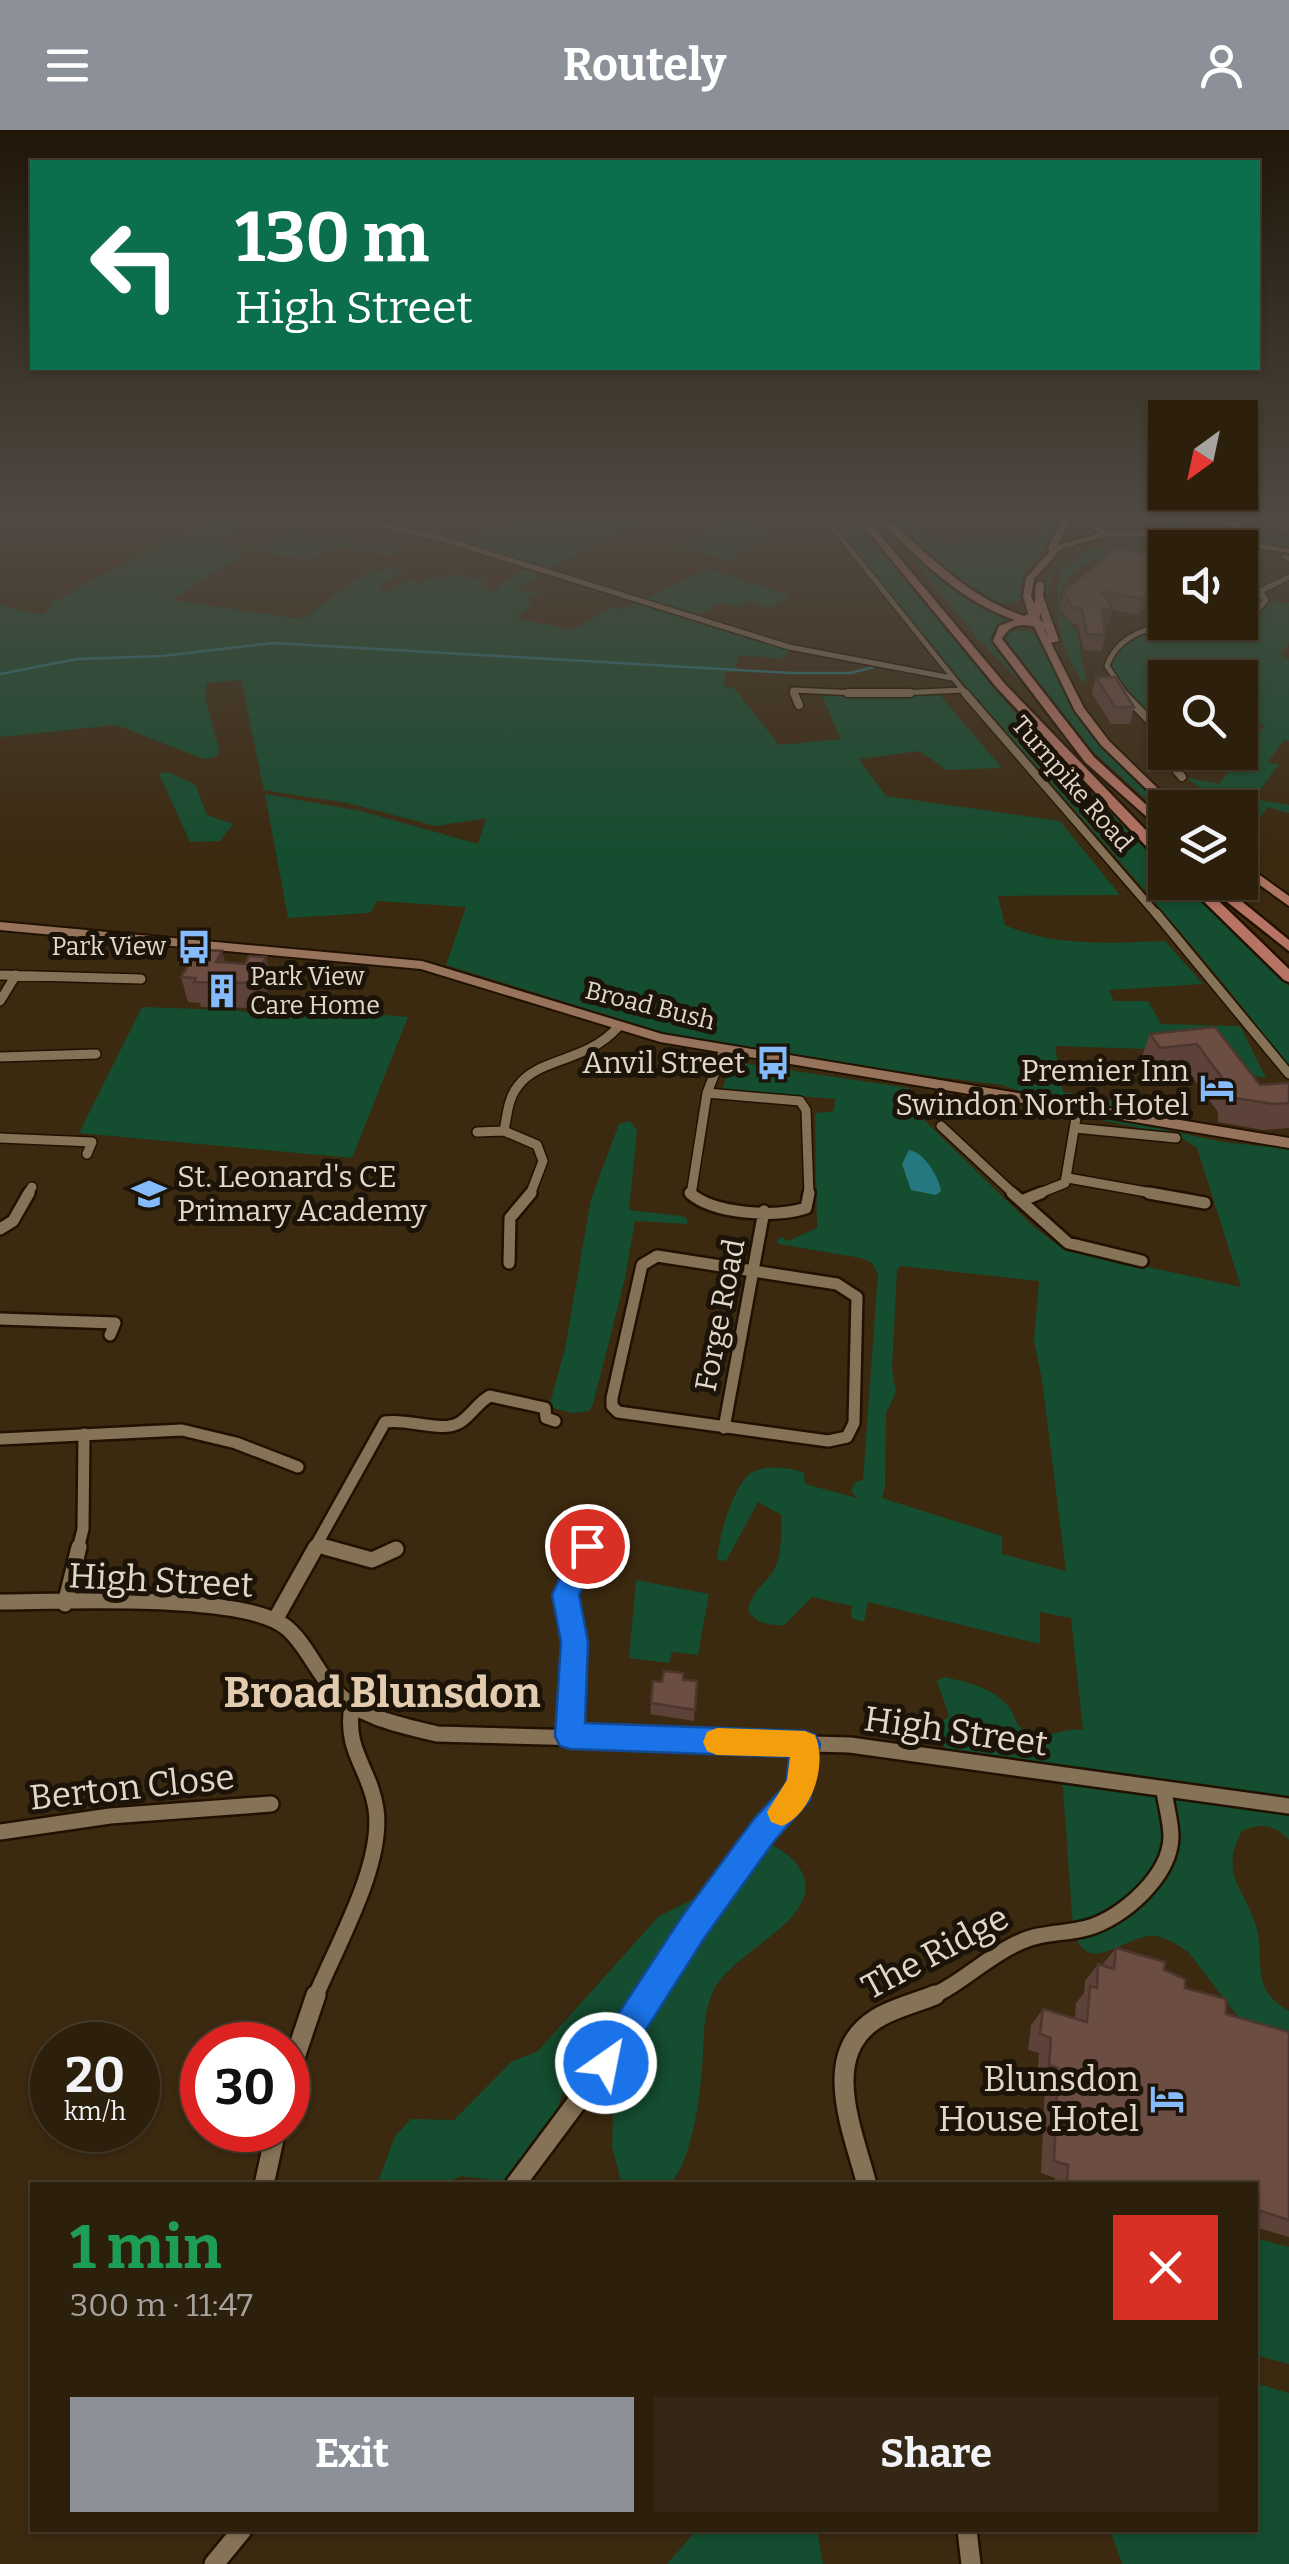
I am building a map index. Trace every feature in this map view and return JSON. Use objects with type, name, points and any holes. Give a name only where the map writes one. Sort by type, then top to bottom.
[{"type":"highway","points":[[956,633],[991,675],[1148,827]]},
{"type":"highway","points":[[969,633],[1148,838]]},
{"type":"highway","points":[[999,633],[998,642],[1087,765],[1148,815]]},
{"type":"highway","points":[[1209,900],[1289,977]]},
{"type":"highway","points":[[1231,900],[1289,947]]},
{"type":"highway","points":[[1251,900],[1289,931]]},
{"type":"main road","points":[[1042,633],[1074,701],[1094,730],[1155,790]]},
{"type":"main road","points":[[1258,879],[1289,902]]},
{"type":"main road","name":"Broad Bush","points":[[0,926],[422,965],[618,1027],[724,1050],[1289,1143]]},
{"type":"street","points":[[746,633],[789,646],[952,678]]},
{"type":"street","name":"Turnpike Road","points":[[916,633],[1289,1074]]},
{"type":"street","points":[[1143,633],[1128,637],[1113,650],[1107,666],[1115,684],[1151,722],[1162,757],[1182,777]]},
{"type":"street","points":[[799,705],[792,690],[879,694],[963,690]]},
{"type":"street","points":[[0,974],[113,983],[141,980]]},
{"type":"street","points":[[0,1001],[16,975]]},
{"type":"street","points":[[504,1131],[515,1090],[525,1078],[542,1068],[592,1053],[618,1027]]},
{"type":"street","points":[[707,1093],[774,1097],[804,1106],[809,1201],[800,1212],[716,1205],[690,1195],[707,1093],[724,1050]]},
{"type":"street","points":[[0,1057],[75,1059],[96,1054]]},
{"type":"street","points":[[1021,1201],[1061,1186],[1068,1178],[1078,1106]]},
{"type":"street","points":[[941,1126],[1068,1243],[1142,1260]]},
{"type":"street","points":[[1075,1128],[1112,1135],[1130,1131],[1176,1138]]},
{"type":"street","points":[[477,1132],[504,1131],[536,1145],[543,1158],[529,1198],[510,1218],[509,1263]]},
{"type":"street","points":[[0,1138],[34,1134],[92,1142],[87,1154]]},
{"type":"street","points":[[1068,1178],[1205,1202]]},
{"type":"street","points":[[0,1229],[13,1221],[32,1187]]},
{"type":"street","points":[[1175,1197],[1176,1212]]},
{"type":"street","name":"Forge Road","points":[[724,1428],[746,1290],[754,1271],[764,1211]]},
{"type":"street","points":[[657,1256],[837,1284],[857,1297],[854,1423],[847,1437],[828,1440],[724,1428],[624,1415],[612,1406],[642,1265],[648,1258],[657,1256]]},
{"type":"street","points":[[0,1320],[115,1323],[110,1335]]},
{"type":"street","points":[[275,1620],[386,1422],[400,1420],[442,1428],[458,1425],[469,1420],[485,1396],[539,1406],[547,1410],[546,1418],[555,1420]]},
{"type":"street","points":[[0,1438],[137,1430],[196,1432],[298,1467]]},
{"type":"street","points":[[65,1604],[83,1530],[84,1434]]},
{"type":"street","points":[[582,1513],[597,1526],[614,1524]]},
{"type":"street","points":[[570,1736],[574,1642],[566,1595],[597,1526]]},
{"type":"street","points":[[318,1545],[372,1560],[396,1549]]},
{"type":"street","name":"High Street","points":[[0,1602],[250,1610],[287,1628],[333,1689],[352,1706],[388,1722],[437,1734],[850,1745],[1289,1806]]},
{"type":"street","points":[[305,2022],[317,1985],[366,1876],[376,1830],[378,1805],[348,1740],[347,1722],[352,1706]]},
{"type":"street","points":[[517,2182],[606,2063],[701,1916],[800,1790],[805,1744]]},
{"type":"street","name":"The Ridge","points":[[866,2182],[842,2084],[844,2064],[854,2038],[876,2019],[952,1988],[1018,1942],[1088,1928],[1113,1917],[1148,1886],[1168,1856],[1170,1835],[1164,1791]]},
{"type":"street","name":"Berton Close","points":[[0,1832],[110,1816],[270,1804]]},
{"type":"street","points":[[265,2182],[271,2152]]},
{"type":"street","points":[[214,2564],[240,2532]]},
{"type":"street","points":[[967,2532],[970,2564]]},
{"type":"green space","points":[[0,633],[737,633],[790,649],[784,659],[739,655],[734,672],[725,672],[724,687],[733,687],[779,745],[841,739],[821,694],[938,693],[1002,768],[947,770],[919,751],[859,759],[886,796],[1060,821],[1120,895],[998,896],[1005,925],[1063,940],[1165,941],[1203,984],[1109,990],[1114,1001],[1148,1001],[1161,1024],[1240,1026],[1266,1078],[1221,1070],[1208,1051],[1055,1046],[1063,1092],[1154,1108],[1170,1104],[1167,1115],[1029,1094],[1002,1085],[868,1068],[665,1033],[446,965],[466,907],[377,901],[370,913],[288,918],[265,794],[361,811],[478,844],[486,818],[436,826],[347,803],[264,790],[241,680],[207,683],[205,698],[219,749],[216,757],[204,759],[116,725],[0,737]]},
{"type":"green space","points":[[922,633],[949,633],[1024,724],[1148,849],[1148,895]]},
{"type":"green space","points":[[973,633],[993,633],[991,636],[1028,689]]},
{"type":"green space","points":[[1006,633],[1035,634],[1080,720],[1150,790],[1148,801],[1084,743],[1003,639]]},
{"type":"green space","points":[[1061,633],[1076,633],[1086,681],[1083,682]]},
{"type":"green space","points":[[1148,633],[1148,640],[1258,640],[1258,633],[1289,633],[1289,643],[1280,654],[1289,660],[1289,741],[1284,740],[1267,763],[1279,764],[1258,792],[1203,790],[1185,777],[1219,784],[1230,770],[1258,770],[1258,734],[1265,725],[1258,723],[1258,660],[1148,660],[1148,718],[1116,678],[1112,660],[1119,647]]},
{"type":"green space","points":[[168,772],[195,784],[207,815],[233,824],[220,841],[190,842],[159,774]]},
{"type":"green space","points":[[1258,800],[1289,805],[1289,813],[1268,807],[1258,820]]},
{"type":"green space","points":[[1153,900],[1200,900],[1289,986],[1289,1067],[1234,997]]},
{"type":"green space","points":[[142,1007],[233,1010],[269,1016],[275,1012],[325,1014],[328,1010],[408,1017],[352,1158],[79,1133]]},
{"type":"green space","points":[[731,1064],[909,1088],[907,1096],[922,1118],[1034,1227],[1063,1249],[1241,1287],[1197,1148],[1179,1136],[1096,1119],[1096,1115],[1223,1142],[1289,1149],[1289,1840],[1273,1828],[1249,1828],[1242,1831],[1233,1861],[1258,1935],[1265,1987],[1289,2011],[1289,2043],[1248,2030],[1189,1953],[1167,1940],[1153,1936],[1107,1952],[1087,1951],[1079,1944],[1073,1928],[1063,1788],[1056,1773],[948,1750],[941,1743],[940,1725],[949,1715],[937,1681],[944,1677],[996,1695],[1028,1732],[1043,1735],[1083,1730],[1071,1618],[1040,1612],[1040,1644],[868,1602],[864,1622],[851,1618],[852,1606],[812,1597],[784,1625],[763,1623],[748,1610],[777,1563],[781,1515],[758,1502],[726,1561],[717,1560],[731,1503],[753,1472],[776,1468],[798,1471],[804,1473],[805,1484],[857,1498],[851,1491],[855,1482],[863,1480],[878,1274],[871,1262],[861,1258],[778,1244],[777,1240],[782,1237],[788,1241],[817,1228],[815,1113],[834,1111],[835,1099],[722,1089]],"holes":[[[901,1266],[1039,1281],[1034,1342],[1066,1571],[1002,1554],[1002,1536],[882,1498],[886,1413],[896,1392],[892,1370],[897,1269]]]},
{"type":"green space","points":[[630,1121],[637,1131],[629,1210],[681,1216],[687,1218],[687,1224],[635,1221],[625,1278],[593,1404],[589,1411],[573,1413],[549,1407],[565,1348],[591,1199],[619,1124]]},
{"type":"green space","points":[[636,1580],[709,1594],[698,1655],[672,1652],[669,1663],[629,1658]]},
{"type":"green space","points":[[766,1843],[795,1862],[806,1885],[800,1906],[791,1918],[738,1962],[712,1994],[705,2019],[695,2123],[685,2159],[671,2182],[621,2182],[612,2146],[615,2060],[610,2033],[600,2031],[576,2059],[537,2162],[523,2182],[461,2176],[448,2182],[378,2182],[395,2136],[411,2119],[454,2120],[511,2062],[538,2051],[659,1916],[692,1900]]},
{"type":"green space","points":[[1258,2239],[1289,2247],[1289,2364],[1258,2356]]},
{"type":"green space","points":[[1258,2384],[1289,2393],[1289,2564],[1122,2564],[1111,2532],[1258,2532]]},
{"type":"green space","points":[[695,2532],[817,2532],[823,2564],[667,2564]]},
{"type":"water","points":[[909,1150],[920,1155],[934,1172],[941,1191],[936,1195],[911,1190],[902,1164]]},
{"type":"building","points":[[1096,677],[1115,677],[1134,707],[1115,707]]},
{"type":"building","points":[[190,949],[222,951],[216,962],[245,964],[249,956],[266,957],[251,983],[194,982],[196,978],[181,977],[192,960],[183,959]]},
{"type":"building","points":[[1215,1027],[1260,1085],[1289,1083],[1289,1103],[1228,1097],[1229,1087],[1197,1044],[1160,1048],[1150,1034]]},
{"type":"building","points":[[664,1671],[683,1673],[683,1680],[697,1681],[695,1710],[651,1703],[653,1681],[662,1682]]},
{"type":"building","name":"Blunsdon House Hotel","points":[[1116,1948],[1165,1962],[1164,1970],[1185,1979],[1185,1988],[1226,1999],[1226,2014],[1289,2032],[1289,2220],[1258,2210],[1258,2182],[1067,2182],[1068,2165],[1054,2161],[1058,2068],[1049,2065],[1051,2038],[1040,2034],[1043,2009],[1087,2022],[1090,1986],[1097,1988],[1098,1964],[1114,1969]]},
{"type":"waterway","points":[[0,674],[77,659],[162,656],[274,643],[791,673],[850,673],[874,667]]},
{"type":"slow traffic","points":[[717,1742],[805,1744],[802,1786],[782,1812]]},
{"type":"place","name":"Park View","points":[[194,947]]},
{"type":"place","name":"Park View Care Home","points":[[222,991]]},
{"type":"place","name":"Anvil Street","points":[[773,1063]]},
{"type":"place","name":"Premier Inn Swindon North Hotel","points":[[1217,1088]]},
{"type":"place","name":"St. Leonard's CE Primary Academy","points":[[149,1194]]},
{"type":"place","name":"Blunsdon House Hotel","points":[[1167,2099]]},
{"type":"district","name":"Broad Blunsdon","points":[[382,1693]]},
{"type":"route","points":[[587,1546],[566,1595],[574,1634],[570,1736],[805,1744],[800,1790],[708,1906],[606,2063]]}]
